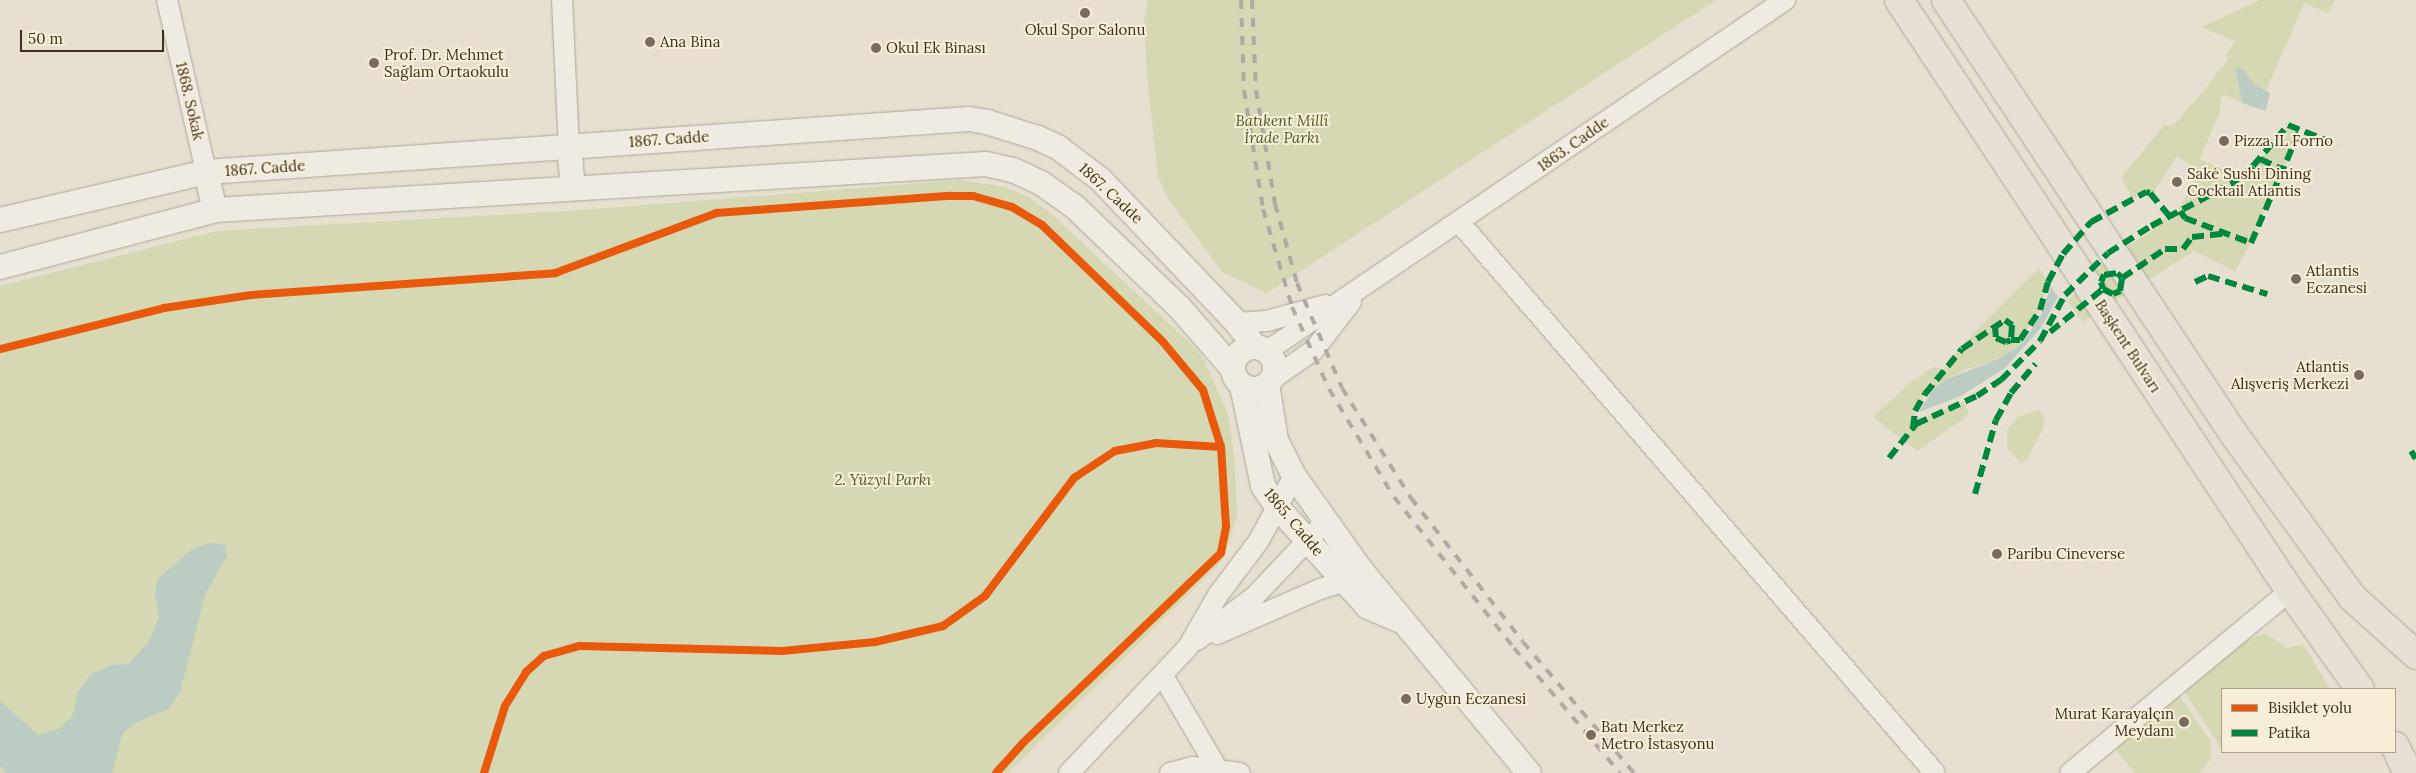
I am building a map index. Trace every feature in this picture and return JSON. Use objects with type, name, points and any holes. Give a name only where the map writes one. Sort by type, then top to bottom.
[{"type":"main road","name":"Başkent Bulvarı","points":[[1898,0],[2290,591],[2359,688]]},
{"type":"main road","points":[[1946,0],[2233,433],[2353,598],[2416,655]]},
{"type":"main road","points":[[2396,748],[2408,773]]},
{"type":"street","name":"1868. Sokak","points":[[168,0],[206,172]]},
{"type":"street","points":[[562,0],[568,146],[573,188]]},
{"type":"street","name":"1863. Cadde","points":[[1361,288],[1785,0]]},
{"type":"street","name":"1867. Cadde","points":[[0,220],[206,172],[950,119],[987,122],[1015,129],[1059,148],[1100,179],[1261,349]]},
{"type":"street","points":[[0,267],[214,210],[960,163],[986,164],[1013,170],[1041,183],[1075,207],[1179,307],[1237,377],[1255,389],[1270,381],[1314,350],[1361,288]]},
{"type":"street","points":[[206,172],[214,210]]},
{"type":"street","points":[[1459,222],[1935,773]]},
{"type":"street","points":[[1237,377],[1241,350],[1261,349],[1361,288]]},
{"type":"street","points":[[1237,324],[1267,321],[1320,308],[1361,288]]},
{"type":"street","points":[[1261,349],[1274,365],[1270,381]]},
{"type":"street","name":"1865. Cadde","points":[[1237,377],[1263,486],[1278,508],[1307,538],[1343,582],[1368,607],[1402,621]]},
{"type":"street","name":"1865. Cadde","points":[[1270,381],[1276,440],[1294,476],[1326,522],[1402,621],[1529,773]]},
{"type":"street","points":[[1070,773],[1163,676],[1188,647],[1218,596],[1278,508],[1294,476]]},
{"type":"street","points":[[1188,647],[1255,596],[1307,538],[1326,522]]},
{"type":"street","points":[[1188,647],[1320,589],[1343,582]]},
{"type":"street","points":[[2070,773],[2290,591]]},
{"type":"street","points":[[1163,676],[1219,772]]},
{"type":"street","points":[[1170,773],[1192,766],[1219,772],[1240,773]]},
{"type":"green space","name":"Batıkent Millî İrade Parkı","points":[[1148,0],[1716,0],[1267,293],[1222,272],[1167,197],[1158,177],[1147,78],[1144,22]]},
{"type":"green space","points":[[2260,0],[2335,0],[2328,13],[2304,3],[2266,91],[2255,85],[2244,70],[2235,68],[2242,103],[2225,95],[2221,98],[2220,111],[2200,159],[2241,177],[2274,144],[2288,125],[2300,130],[2251,243],[2235,271],[2194,251],[2082,322],[2068,301],[2107,259],[2153,230],[2151,226],[2184,209],[2178,209],[2201,172],[2177,156],[2153,193],[2133,198],[2121,178],[2165,124],[2170,127],[2176,122],[2202,93],[2229,58],[2225,56],[2235,41],[2201,27]]},
{"type":"green space","name":"2. Yüzyıl Parkı","points":[[960,180],[1004,187],[1027,196],[1048,211],[1192,345],[1203,358],[1228,414],[1235,463],[1237,516],[1223,560],[1008,773],[0,773],[0,286],[217,231],[582,210]]},
{"type":"green space","points":[[2039,268],[2048,282],[2040,310],[2020,340],[2023,343],[1998,359],[1965,370],[1925,394],[1915,411],[1913,427],[1930,415],[1964,402],[1969,415],[1917,451],[1873,417],[1911,382],[1934,367],[1943,370],[1967,340]]},
{"type":"green space","points":[[2040,410],[2045,421],[2042,431],[2028,458],[2021,464],[2007,448],[2007,430],[2019,416]]},
{"type":"green space","points":[[2265,633],[2287,648],[2303,644],[2329,688],[2221,688],[2221,748],[2184,691],[2241,643]]},
{"type":"green space","points":[[2179,695],[2211,742],[2211,759],[2199,773],[2135,773],[2117,752],[2118,746]]},
{"type":"shaded area","points":[[2235,67],[2244,70],[2255,85],[2270,93],[2266,111],[2242,103]]},
{"type":"shaded area","points":[[2103,248],[2063,288],[2040,329],[2005,368],[1961,396],[1919,412],[1932,391],[1945,380],[1998,359],[2023,343],[2041,315],[2052,284]]},
{"type":"shaded area","points":[[210,543],[225,545],[227,556],[205,595],[180,693],[168,709],[133,724],[122,735],[112,773],[6,773],[0,765],[0,701],[38,735],[61,728],[72,716],[78,692],[91,674],[111,665],[128,664],[149,641],[159,618],[155,594],[157,580],[191,550]]},
{"type":"pier","points":[[2120,207],[2135,231],[2092,260],[2060,299],[2049,284],[2056,268],[2087,228]]},
{"type":"railway","points":[[1241,0],[1244,90],[1263,209],[1292,307],[1329,389],[1394,497],[1514,648],[1620,773]]},
{"type":"railway","points":[[1252,0],[1256,90],[1275,204],[1297,283],[1342,388],[1411,498],[1523,642],[1634,773]]},
{"type":"marked path","points":[[1889,458],[1916,424],[1977,396],[2001,380],[2040,341],[2065,295],[2108,253],[2151,226],[2233,183],[2253,166],[2288,125],[2338,145]]},
{"type":"marked path","points":[[2180,211],[2185,218],[2251,243],[2300,130]]},
{"type":"marked path","points":[[2260,159],[2284,170]]},
{"type":"marked path","points":[[1913,428],[1915,411],[1925,394],[1962,349],[2005,320],[2012,325],[2011,340],[2020,340],[2040,310],[2048,282],[2063,254],[2091,222],[2146,192],[2150,193],[2169,216]]},
{"type":"marked path","points":[[2050,332],[2103,289],[2113,294],[2120,291],[2122,278],[2165,249],[2183,249],[2192,237],[2228,233]]},
{"type":"marked path","points":[[2103,289],[2101,282],[2104,275],[2117,273],[2122,278]]},
{"type":"marked path","points":[[2195,282],[2208,276],[2267,294]]},
{"type":"marked path","points":[[1995,325],[1996,338],[2006,342],[2011,340]]},
{"type":"marked path","points":[[1975,494],[1996,420],[2011,393],[2035,364]]},
{"type":"marked path","points":[[2411,451],[2416,459]]},
{"type":"cycle path","points":[[0,349],[164,308],[251,295],[555,273],[716,213],[949,196],[973,196],[1012,207],[1042,225],[1163,342],[1203,390],[1221,447],[1226,527],[1221,553],[1023,743],[996,773]]},
{"type":"cycle path","points":[[484,773],[505,706],[526,672],[544,656],[580,646],[782,651],[875,642],[943,626],[985,596],[1074,478],[1115,451],[1156,443],[1221,447]]},
{"type":"place","name":"Okul Spor Salonu","points":[[1085,13]]},
{"type":"place","name":"Ana Bina","points":[[650,42]]},
{"type":"place","name":"Okul Ek Binası","points":[[876,48]]},
{"type":"place","name":"Prof. Dr. Mehmet Sağlam Ortaokulu","points":[[374,63]]},
{"type":"place","name":"Pizza IL Forno","points":[[2224,141]]},
{"type":"place","name":"Saké Sushi Dining Cocktail Atlantis","points":[[2177,182]]},
{"type":"place","name":"Atlantis Eczanesi","points":[[2296,279]]},
{"type":"place","name":"Atlantis Alışveriş Merkezi","points":[[2359,375]]},
{"type":"place","name":"Paribu Cineverse","points":[[1997,554]]},
{"type":"place","name":"Uygun Eczanesi","points":[[1406,699]]},
{"type":"place","name":"Murat Karayalçın Meydanı","points":[[2184,722]]},
{"type":"place","name":"Batı Merkez Metro İstasyonu","points":[[1591,735]]}]
